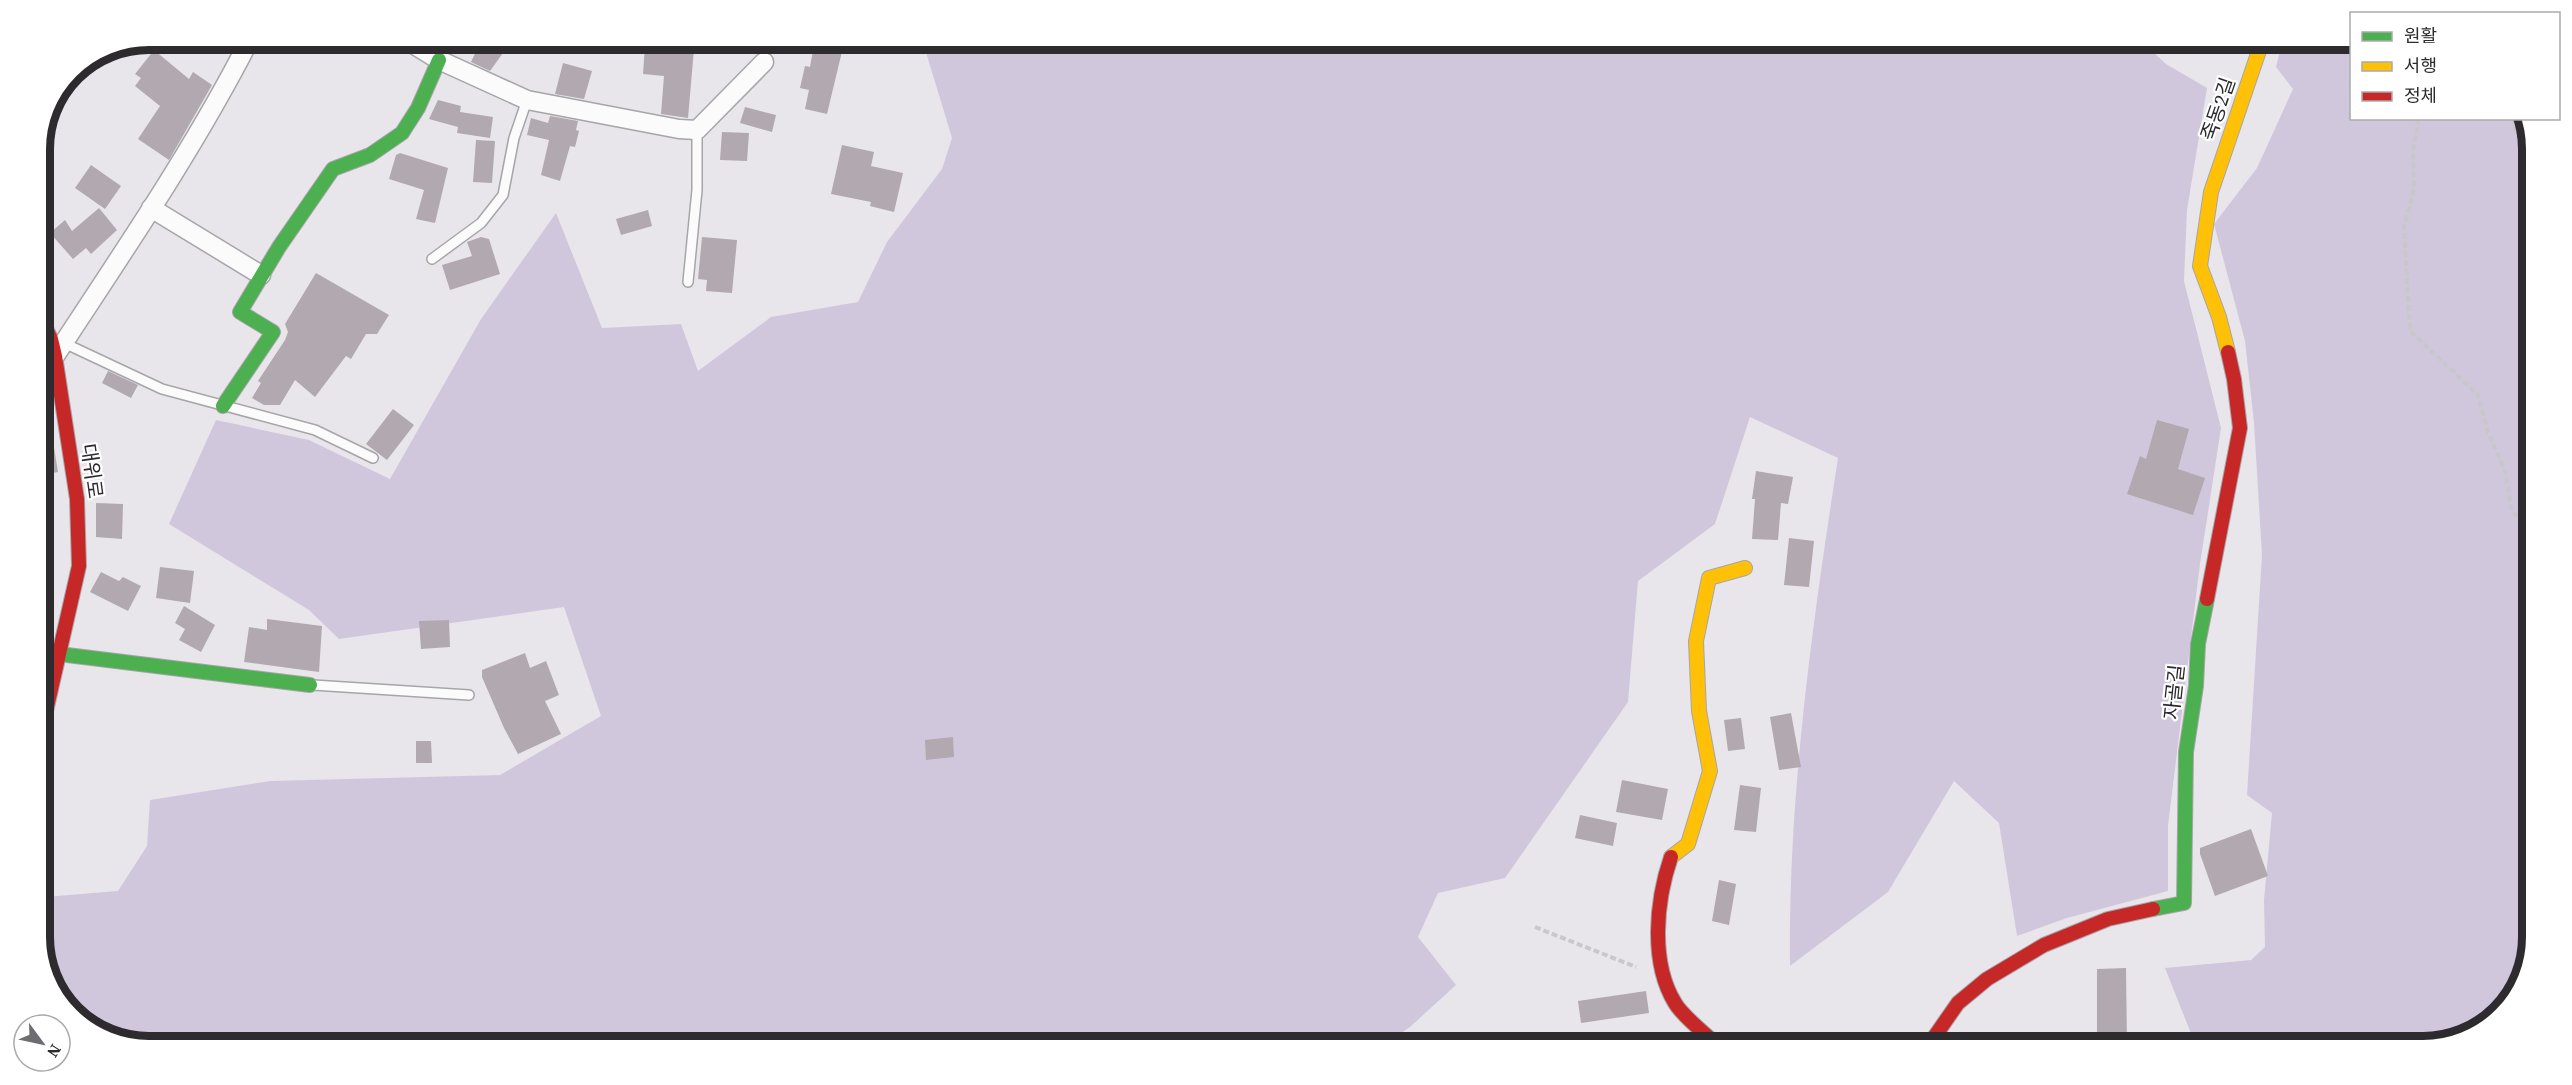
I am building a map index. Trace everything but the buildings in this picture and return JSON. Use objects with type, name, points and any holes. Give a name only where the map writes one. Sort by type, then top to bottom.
[{"type":"street","points":[[52,346],[151,208],[230,78],[244,50]]},
{"type":"street","points":[[423,50],[439,60],[527,100],[679,129],[696,130],[764,62]]},
{"type":"street","name":"죽동2길","points":[[2211,192],[2259,50]]},
{"type":"street","points":[[223,406],[273,332],[240,312],[261,275],[333,169],[370,155],[402,134],[418,108],[439,60]]},
{"type":"street","name":"자골길","points":[[1935,1036],[1958,1003],[1987,979],[2044,945],[2108,919],[2184,903],[2186,752],[2196,686],[2198,644],[2240,428],[2234,378],[2219,317],[2200,266],[2211,192]]},
{"type":"street","points":[[151,208],[261,275]]},
{"type":"street","name":"대위로","points":[[50,694],[79,566],[77,499],[52,346]]},
{"type":"street","points":[[1708,1036],[1675,1004],[1658,962],[1660,907],[1670,858],[1688,844],[1710,771],[1699,711],[1696,641],[1709,578],[1745,568]]},
{"type":"street","points":[[59,654],[310,685]]},
{"type":"lane","points":[[432,259],[481,223],[502,195],[514,138],[527,100]]},
{"type":"lane","points":[[688,282],[697,190],[696,130]]},
{"type":"lane","points":[[52,346],[162,389],[315,430],[372,458]]},
{"type":"lane","points":[[310,685],[469,695]]},
{"type":"path","points":[[2419,120],[2413,150],[2414,188],[2404,228],[2410,330],[2478,395],[2488,432],[2505,471],[2512,511],[2522,521]]},
{"type":"path","points":[[2513,120],[2516,131],[2522,137]]},
{"type":"path","points":[[1535,927],[1665,979]]},
{"type":"shaded area","points":[[925,50],[2151,50],[2166,64],[2207,88],[2187,210],[2184,281],[2221,428],[2200,564],[2168,826],[2168,891],[2067,918],[2017,936],[1999,823],[1954,781],[1888,892],[1790,966],[1790,902],[1797,775],[1819,584],[1838,458],[1750,417],[1715,524],[1638,581],[1628,702],[1505,878],[1438,893],[1418,937],[1456,985],[1410,1027],[1397,1036],[148,1036],[129,1034],[110,1028],[88,1015],[74,1002],[60,981],[51,956],[50,897],[118,891],[147,846],[150,800],[270,781],[500,775],[601,716],[564,607],[339,639],[309,610],[169,524],[216,420],[309,440],[390,479],[481,319],[556,213],[602,328],[681,324],[698,371],[771,317],[858,302],[887,242],[942,169],[952,138]]},
{"type":"shaded area","points":[[2280,50],[2350,50],[2350,120],[2518,120],[2521,129],[2521,956],[2515,975],[2494,1007],[2468,1025],[2443,1034],[2424,1036],[2192,1036],[2165,968],[2251,960],[2265,947],[2264,900],[2272,813],[2247,795],[2262,555],[2254,423],[2245,341],[2214,224],[2257,168],[2293,89],[2276,67]]},
{"type":"traffic: fast","points":[[223,406],[273,332],[240,312],[279,247],[333,169],[370,155],[402,133],[418,108],[439,60]]},
{"type":"traffic: fast","points":[[2153,909],[2184,903],[2186,752],[2196,686],[2198,644],[2207,599]]},
{"type":"traffic: fast","points":[[59,654],[310,685]]},
{"type":"traffic: slow","points":[[2228,352],[2219,317],[2200,266],[2211,192],[2259,50]]},
{"type":"traffic: slow","points":[[1671,857],[1688,844],[1710,771],[1699,711],[1696,641],[1709,578],[1745,568]]},
{"type":"traffic: jam","points":[[50,337],[77,499],[79,566],[50,694]]},
{"type":"traffic: jam","points":[[2207,599],[2240,428],[2228,352]]},
{"type":"traffic: jam","points":[[1671,857],[1659,912],[1658,931],[1662,969],[1675,1003],[1707,1036]]},
{"type":"traffic: jam","points":[[1935,1036],[1958,1003],[1987,979],[2044,945],[2108,919],[2153,909]]}]
